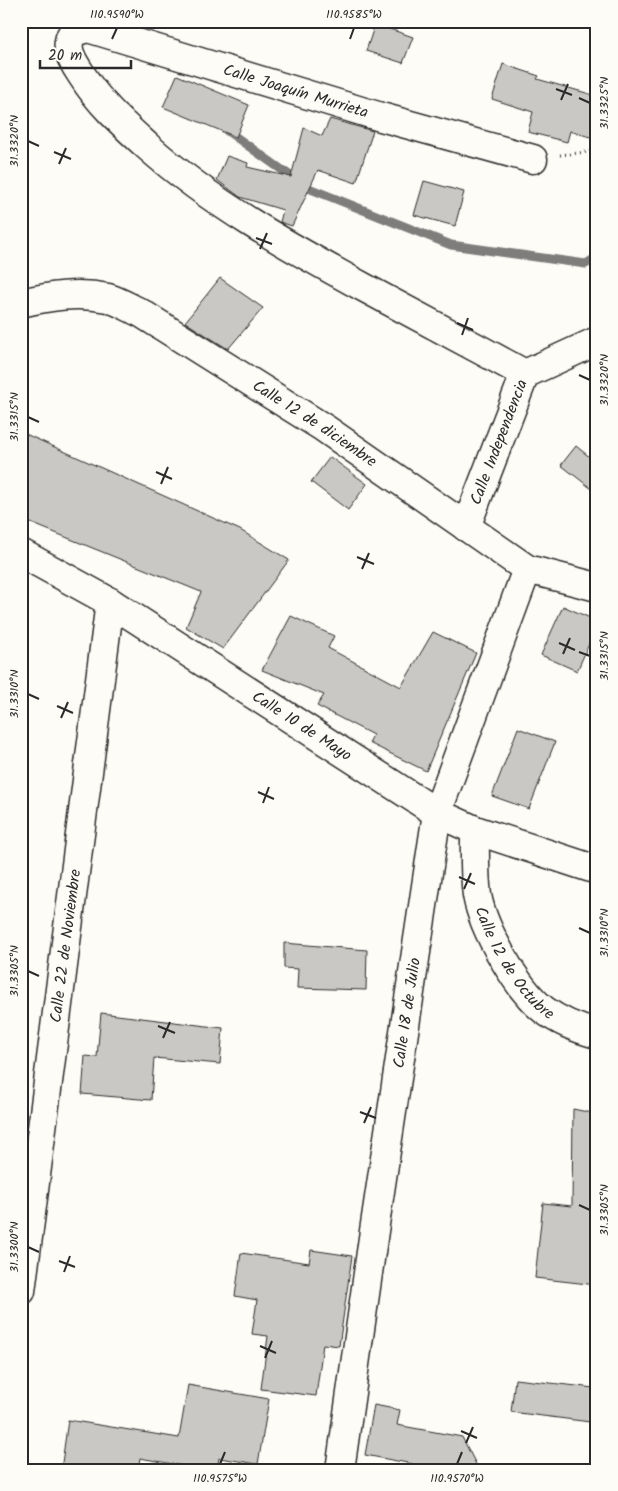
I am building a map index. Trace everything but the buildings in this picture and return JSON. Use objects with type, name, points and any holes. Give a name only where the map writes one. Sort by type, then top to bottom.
[{"type":"street","name":"Calle Joaquín Murrieta","points":[[525,374],[295,250],[228,209],[175,171],[115,117],[92,90],[72,59],[68,42],[73,32],[88,28],[381,117],[533,158]]},
{"type":"street","name":"Calle 12 de diciembre","points":[[21,303],[52,296],[82,295],[110,298],[141,313],[324,428],[527,569],[597,587]]},
{"type":"street","name":"Calle Independencia","points":[[466,527],[525,374],[597,341]]},
{"type":"street","name":"Calle 10 de Mayo","points":[[21,553],[110,602],[437,813],[475,830],[597,870]]},
{"type":"street","name":"Calle 18 de Julio","points":[[340,1470],[437,813],[527,569]]},
{"type":"street","name":"Calle 22 de Noviembre","points":[[21,1291],[110,602]]},
{"type":"street","name":"Calle 12 de Octubre","points":[[475,830],[477,895],[487,928],[504,958],[527,993],[543,1009],[562,1022],[597,1034]]},
{"type":"path","points":[[533,158],[597,151]]},
{"type":"waterway","points":[[226,130],[306,187],[451,245],[586,264],[597,257]]}]
